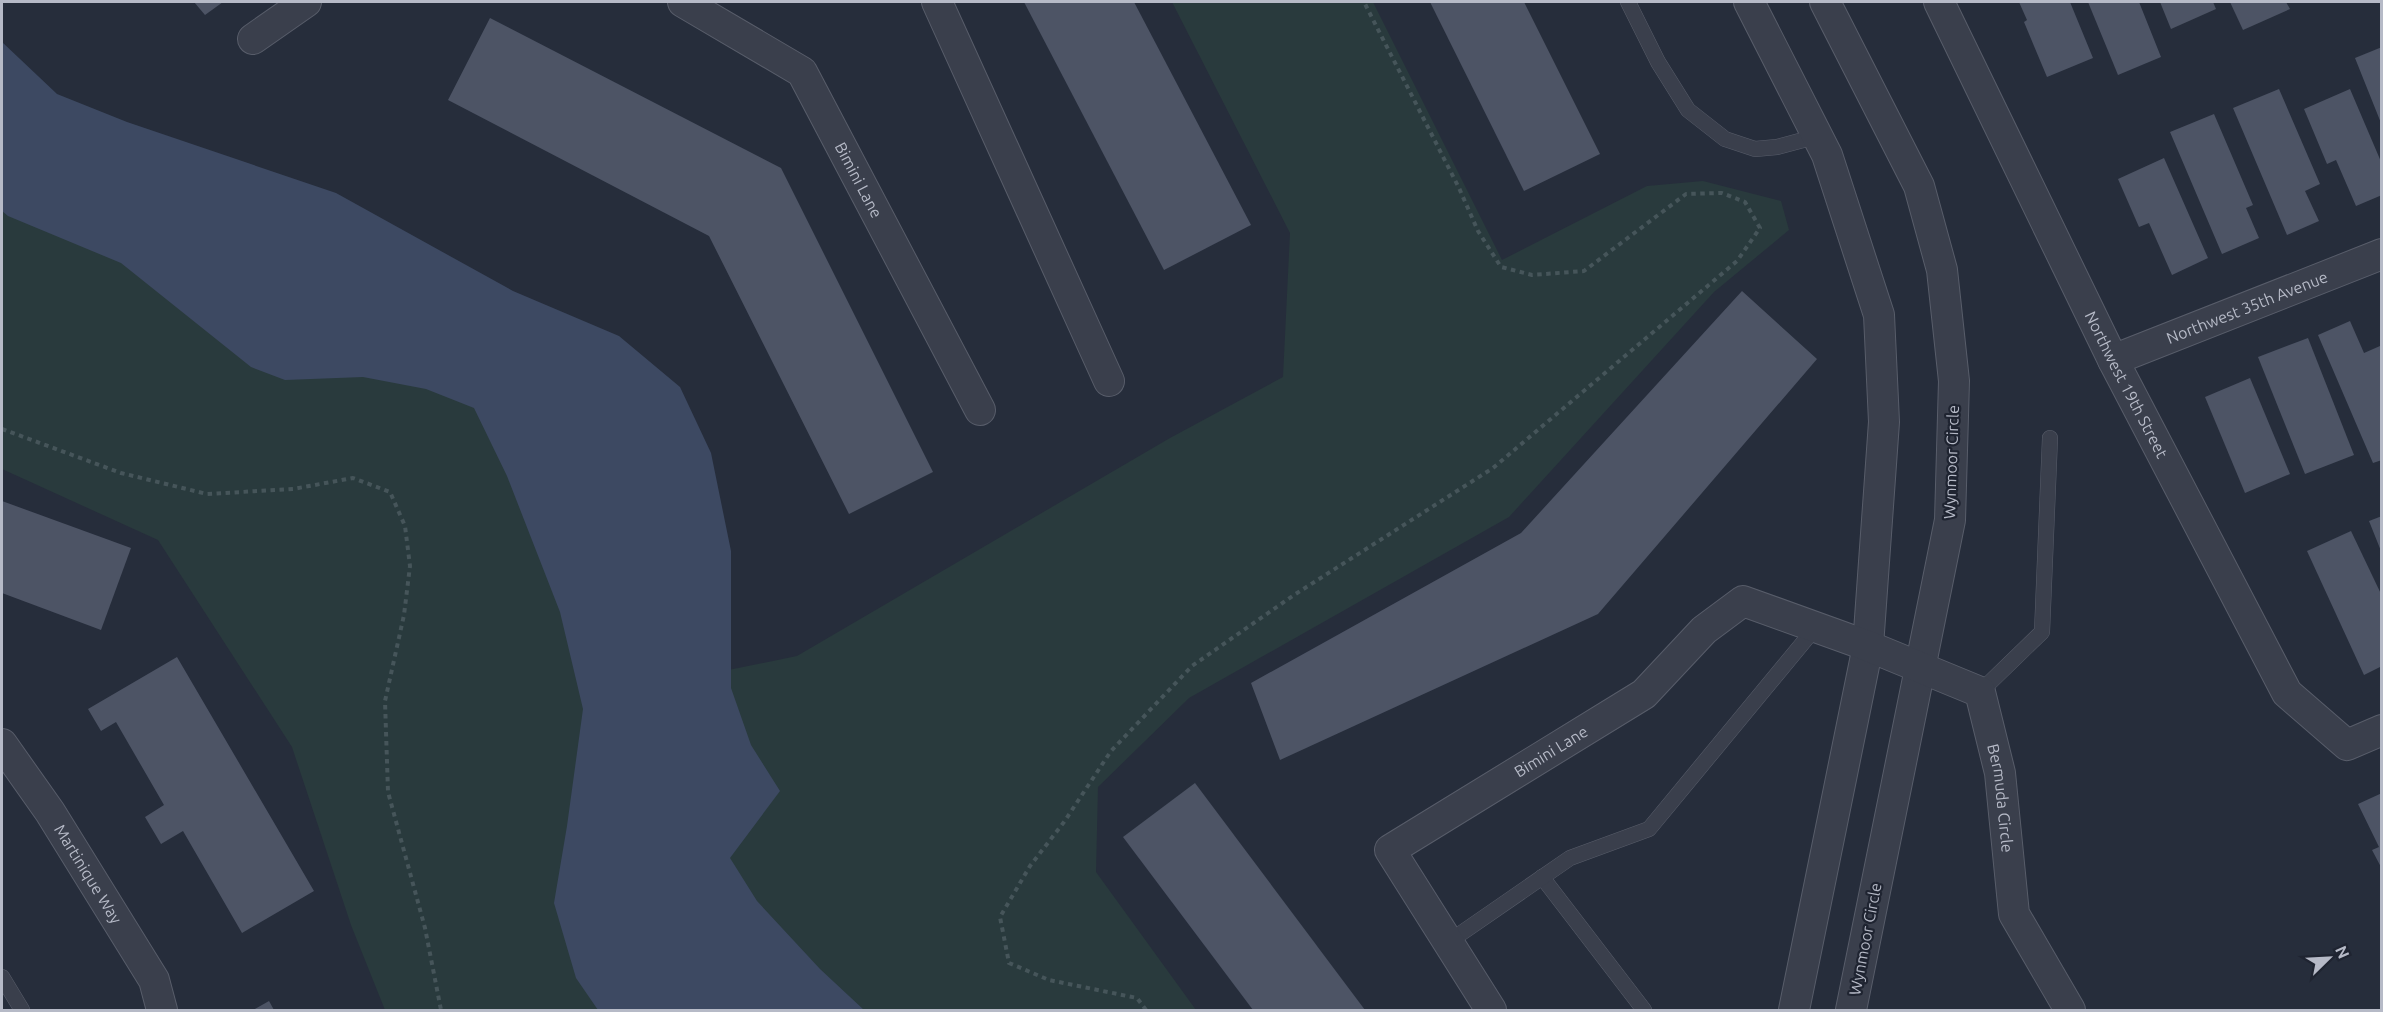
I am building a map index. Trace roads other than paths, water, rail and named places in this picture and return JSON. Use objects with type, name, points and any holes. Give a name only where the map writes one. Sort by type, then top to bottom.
[{"type":"street","points":[[252,39],[306,2]]},
{"type":"street","name":"Bimini Lane","points":[[683,2],[802,72],[980,410]]},
{"type":"street","points":[[937,2],[1109,381]]},
{"type":"street","points":[[1749,2],[1827,155],[1879,315],[1884,422],[1868,646],[1794,1011]]},
{"type":"street","name":"Wynmoor Circle","points":[[1825,2],[1919,186],[1942,270],[1954,381],[1950,519],[1851,1011]]},
{"type":"street","name":"Northwest 19th Street","points":[[1939,2],[2113,360],[2287,693],[2347,745],[2382,730]]},
{"type":"street","name":"Northwest 35th Avenue","points":[[2113,360],[2382,254]]},
{"type":"street","name":"Bimini Lane","points":[[1491,1011],[1390,850],[1644,694],[1704,630],[1743,601],[1868,646]]},
{"type":"street","points":[[1868,646],[1980,692]]},
{"type":"street","name":"Bermuda Circle","points":[[1980,692],[2000,773],[2014,914],[2070,1011]]},
{"type":"street","name":"Martinique Way","points":[[2,744],[50,812],[154,980],[162,1011]]},
{"type":"lane","points":[[1628,2],[1658,62],[1688,110],[1725,140],[1755,149],[1777,147],[1818,136]]},
{"type":"lane","points":[[1980,692],[2042,632],[2050,438]]},
{"type":"lane","points":[[1447,943],[1570,858],[1649,829],[1816,627]]},
{"type":"lane","points":[[1542,877],[1644,1011]]},
{"type":"lane","points":[[2,977],[22,1011]]},
{"type":"water","points":[[2,42],[57,94],[127,122],[336,193],[513,291],[619,336],[680,387],[711,453],[731,551],[731,688],[751,745],[780,791],[730,858],[757,901],[820,969],[864,1010],[598,1010],[576,978],[554,903],[583,709],[560,612],[507,476],[474,408],[426,389],[363,377],[285,380],[251,367],[121,263],[8,216],[2,211]]}]
